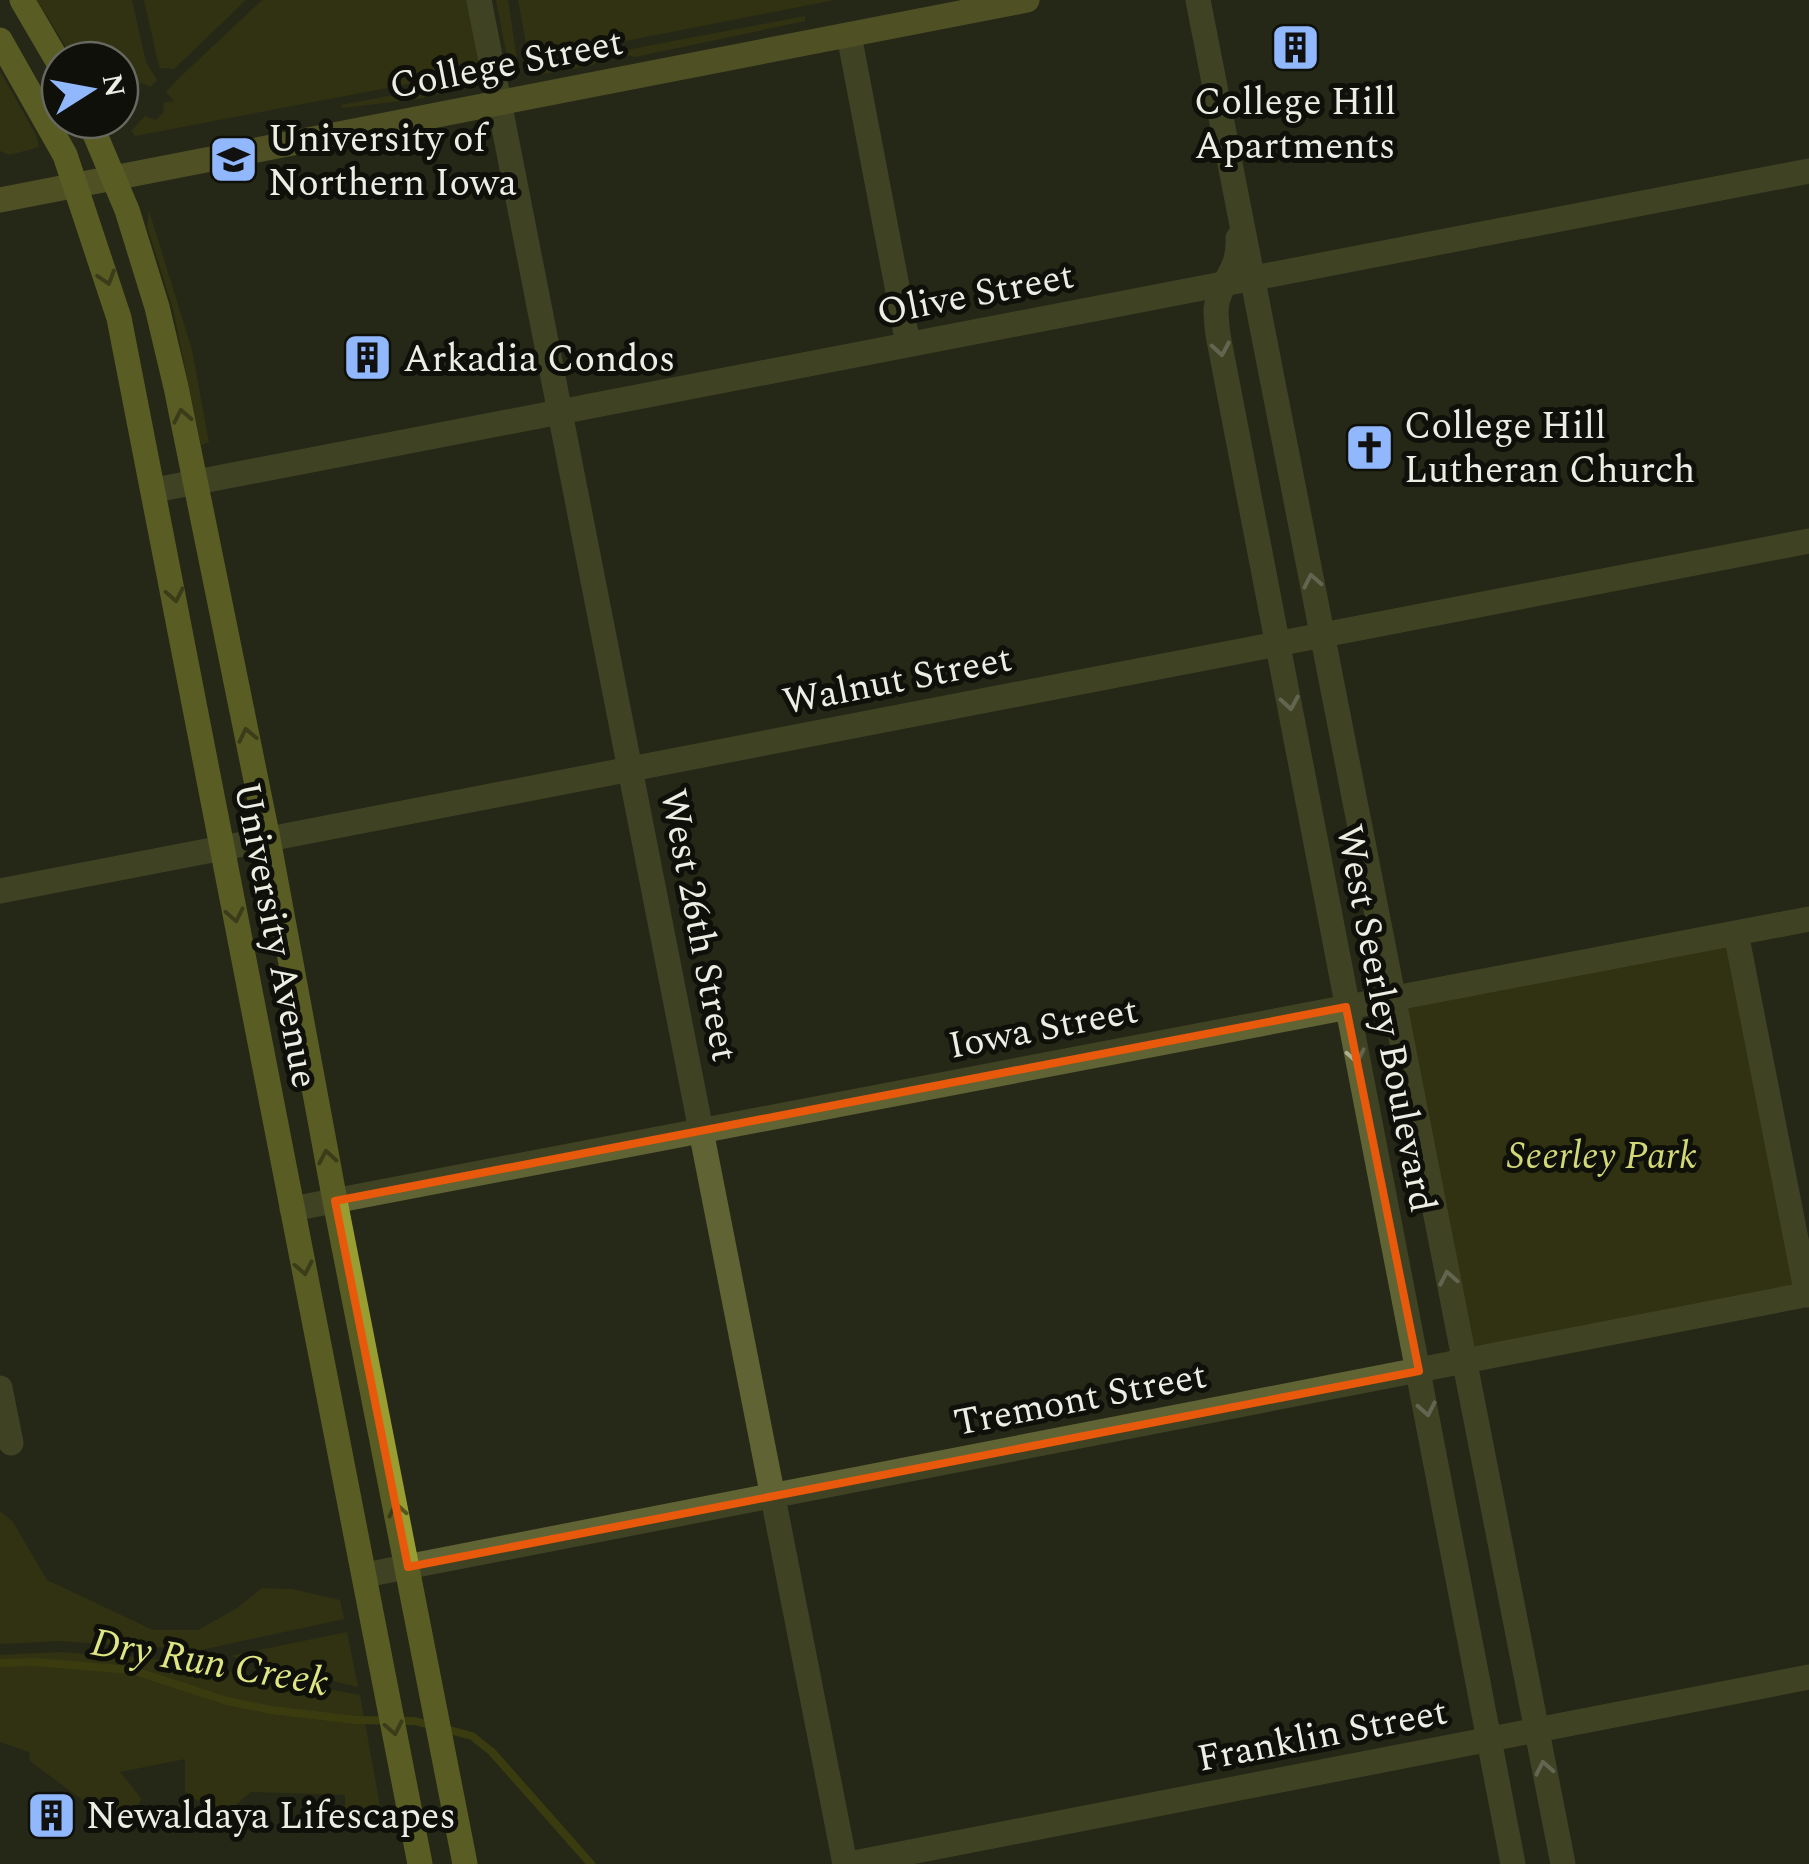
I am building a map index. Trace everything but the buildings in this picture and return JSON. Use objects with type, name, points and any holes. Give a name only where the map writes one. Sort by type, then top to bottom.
[{"type":"main road","points":[[22,0],[45,40]]},
{"type":"main road","name":"University Avenue","points":[[0,40],[29,88],[77,185],[119,318],[420,1864]]},
{"type":"main road","name":"University Avenue","points":[[98,140],[158,308],[196,482],[464,1864]]},
{"type":"street","name":"West 26th Street","points":[[479,0],[847,1864]]},
{"type":"street","name":"College Street","points":[[0,200],[1027,0]]},
{"type":"street","name":"West Seerley Boulevard","points":[[1198,0],[1563,1864]]},
{"type":"street","points":[[849,35],[908,344]]},
{"type":"street","name":"Olive Street","points":[[155,490],[1809,171]]},
{"type":"street","name":"West Seerley Boulevard","points":[[1235,188],[1239,250],[1237,265],[1216,307],[1218,335],[1514,1864]]},
{"type":"street","name":"Walnut Street","points":[[0,891],[1809,541]]},
{"type":"street","name":"Iowa Street","points":[[292,1209],[1809,919]]},
{"type":"street","points":[[1736,933],[1808,1294]]},
{"type":"street","name":"Tremont Street","points":[[365,1575],[1808,1294]]},
{"type":"street","points":[[0,1388],[11,1444]]},
{"type":"street","name":"Franklin Street","points":[[847,1864],[1809,1677]]},
{"type":"highlighted area","points":[[1346,1007],[1419,1371],[408,1567],[335,1201]]},
{"type":"green space","points":[[37,0],[132,0],[146,62],[157,80],[150,87],[140,84],[140,40],[62,40]]},
{"type":"green space","points":[[144,0],[246,0],[174,69],[160,68]]},
{"type":"green space","points":[[262,0],[468,0],[479,66],[461,74],[140,135],[140,121],[145,116],[156,120],[163,113],[164,103],[174,101],[166,92]]},
{"type":"green space","points":[[496,0],[508,0],[517,60],[509,61],[507,57]]},
{"type":"green space","points":[[518,0],[834,0],[529,60]]},
{"type":"green space","points":[[805,16],[805,21],[635,57],[612,55],[593,65],[533,76],[532,68]]},
{"type":"green space","points":[[0,71],[39,147],[10,155],[0,151]]},
{"type":"green space","points":[[461,82],[462,89],[417,99],[343,108],[341,105]]},
{"type":"green space","points":[[149,211],[192,350],[209,442],[201,445],[173,309],[147,226]]},
{"type":"green space","name":"Seerley Park","points":[[1736,933],[1807,1295],[1465,1361],[1393,998]]},
{"type":"green space","points":[[0,1511],[13,1522],[47,1580],[153,1630],[198,1630],[237,1608],[262,1588],[292,1589],[340,1600],[344,1619],[201,1650],[59,1641],[0,1644]]},
{"type":"green space","points":[[347,1632],[358,1687],[230,1656]]},
{"type":"green space","points":[[58,1652],[194,1665],[360,1695],[380,1806],[365,1828],[345,1823],[345,1795],[251,1792],[231,1809],[208,1808],[185,1792],[185,1759],[120,1772],[141,1798],[137,1812],[120,1828],[30,1761],[29,1752],[0,1742],[0,1655]]},
{"type":"waterway","name":"Dry Run Creek","points":[[0,1663],[132,1670],[227,1701],[271,1710],[356,1720],[415,1721],[472,1736],[492,1752],[591,1864]]},
{"type":"place","name":"College Hill Apartments","points":[[1295,47]]},
{"type":"place","name":"University of Northern Iowa","points":[[233,160]]},
{"type":"place","name":"Arkadia Condos","points":[[368,358]]},
{"type":"place","name":"College Hill Lutheran Church","points":[[1369,447]]},
{"type":"place","name":"Newaldaya Lifescapes","points":[[51,1815]]}]
